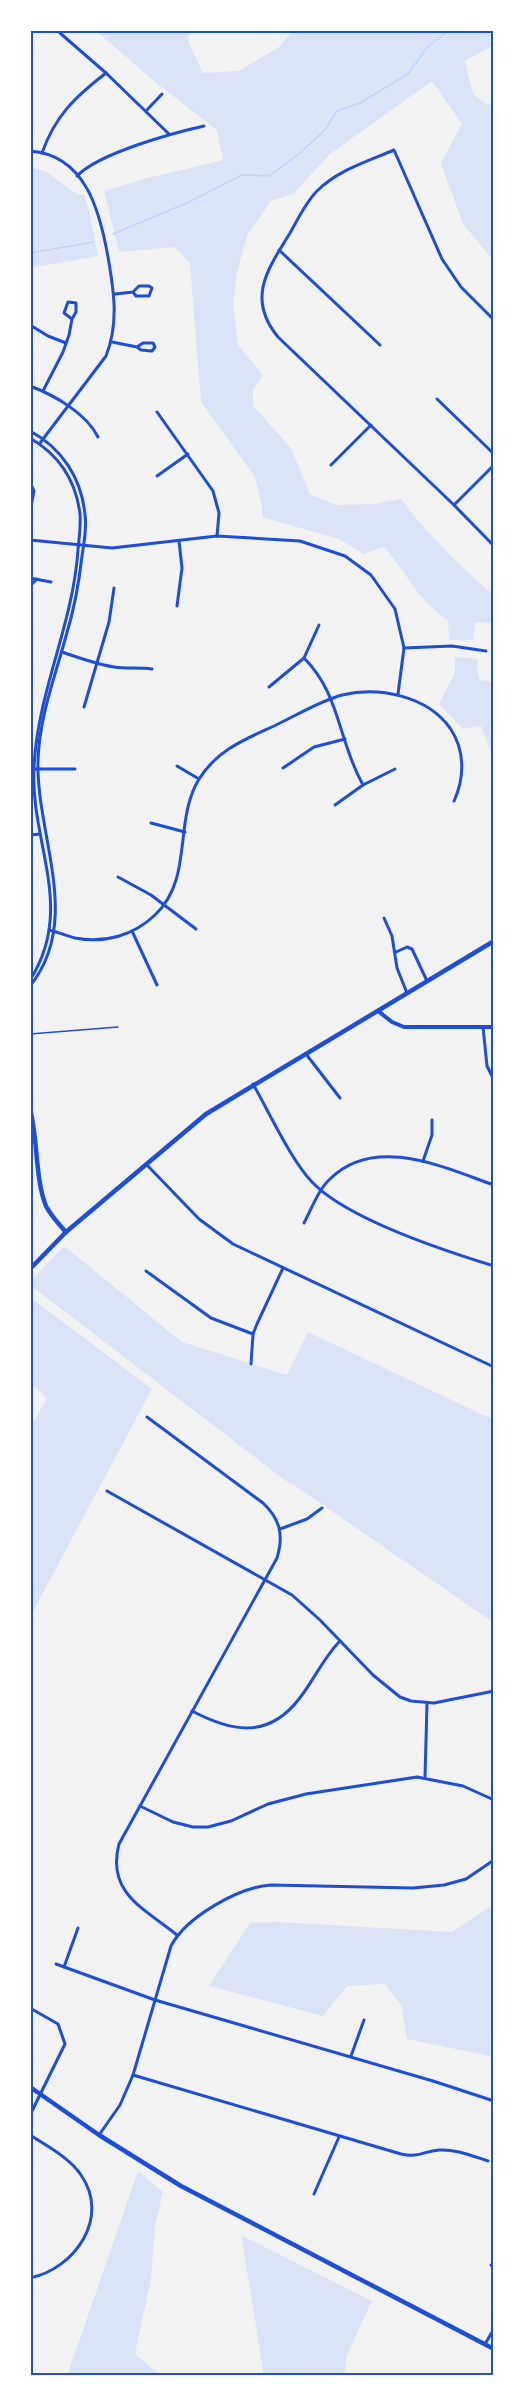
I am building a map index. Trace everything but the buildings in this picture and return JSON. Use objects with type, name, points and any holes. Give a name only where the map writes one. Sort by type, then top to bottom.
[{"type":"main road","points":[[30,1269],[66,1232],[206,1114],[494,941]]},
{"type":"main road","points":[[30,1109],[46,1205],[53,1218],[66,1232]]},
{"type":"main road","points":[[30,2087],[99,2135],[181,2186],[494,2349]]},
{"type":"street","points":[[60,33],[106,73],[169,134]]},
{"type":"street","points":[[42,153],[52,128],[64,110],[106,73]]},
{"type":"street","points":[[146,111],[162,94]]},
{"type":"street","points":[[77,176],[92,164],[169,134],[204,126]]},
{"type":"street","points":[[494,320],[461,287],[442,259],[394,150],[342,172],[317,191],[268,267],[263,283],[264,308],[271,328],[296,355],[494,546]]},
{"type":"street","points":[[30,151],[42,153],[61,162],[77,176],[90,193],[99,214],[115,294],[112,342],[106,357],[40,444]]},
{"type":"street","points":[[279,250],[380,345]]},
{"type":"street","points":[[115,294],[133,292],[139,286],[152,288],[150,296],[136,296],[133,292]]},
{"type":"street","points":[[43,391],[66,343],[76,312],[76,303],[68,302],[64,314],[72,319]]},
{"type":"street","points":[[30,325],[66,343]]},
{"type":"street","points":[[112,342],[137,347],[141,350],[152,351],[155,346],[153,343],[143,343],[137,347]]},
{"type":"street","points":[[30,386],[69,407],[90,425],[98,437]]},
{"type":"street","points":[[437,399],[494,454]]},
{"type":"street","points":[[158,412],[213,491],[219,513],[217,536]]},
{"type":"street","points":[[331,465],[371,425]]},
{"type":"street","points":[[30,431],[44,439],[67,462],[78,484],[85,515],[72,597],[60,651],[40,714],[34,769],[51,893],[49,930],[42,958],[30,980]]},
{"type":"street","points":[[30,438],[40,444],[61,464],[75,490],[81,521],[81,546]]},
{"type":"street","points":[[157,476],[188,454]]},
{"type":"street","points":[[454,505],[494,465]]},
{"type":"street","points":[[30,483],[34,491],[30,512]]},
{"type":"street","points":[[30,540],[121,548],[217,536],[300,542],[334,551],[356,562],[377,582],[395,609],[404,648],[398,694]]},
{"type":"street","points":[[177,606],[182,568],[179,541]]},
{"type":"street","points":[[30,578],[51,582]]},
{"type":"street","points":[[30,586],[37,579]]},
{"type":"street","points":[[84,707],[109,622],[114,588]]},
{"type":"street","points":[[269,687],[304,658],[319,625]]},
{"type":"street","points":[[404,648],[452,646],[486,651]]},
{"type":"street","points":[[60,651],[116,668],[152,669]]},
{"type":"street","points":[[304,658],[320,677],[333,699],[345,739],[363,785]]},
{"type":"street","points":[[49,930],[76,938],[98,940],[132,932],[148,921],[164,905],[177,882],[190,806],[199,779],[230,746],[333,699],[360,693],[398,694],[432,710],[444,720],[455,736],[462,766],[462,780],[454,801]]},
{"type":"street","points":[[283,768],[314,747],[345,739]]},
{"type":"street","points":[[177,766],[199,779]]},
{"type":"street","points":[[34,769],[75,769]]},
{"type":"street","points":[[336,805],[363,785],[395,769]]},
{"type":"street","points":[[151,823],[185,832]]},
{"type":"street","points":[[30,835],[42,833]]},
{"type":"street","points":[[30,986],[44,962],[54,931],[56,894],[42,833]]},
{"type":"street","points":[[118,878],[164,905],[196,929]]},
{"type":"street","points":[[384,918],[396,952],[397,968],[407,993]]},
{"type":"street","points":[[132,932],[157,985]]},
{"type":"street","points":[[396,952],[407,947],[412,949],[427,981]]},
{"type":"street","points":[[377,1011],[404,1027],[494,1027]]},
{"type":"street","points":[[483,1027],[487,1066],[494,1080]]},
{"type":"street","points":[[305,1053],[340,1098]]},
{"type":"street","points":[[254,1084],[302,1168],[321,1190],[345,1206],[372,1219],[439,1248],[494,1266]]},
{"type":"street","points":[[423,1161],[432,1135],[432,1120]]},
{"type":"street","points":[[30,1143],[37,1143]]},
{"type":"street","points":[[304,1223],[321,1190],[338,1172],[359,1162],[392,1157],[423,1161],[494,1184]]},
{"type":"street","points":[[146,1164],[211,1230],[232,1244],[494,1367]]},
{"type":"street","points":[[251,1364],[254,1334],[283,1268]]},
{"type":"street","points":[[146,1271],[211,1318],[254,1334]]},
{"type":"street","points":[[147,1417],[263,1503],[276,1517],[281,1539],[277,1558],[119,1844],[116,1859],[118,1876],[130,1899],[177,1935]]},
{"type":"street","points":[[107,1491],[300,1601],[339,1642],[392,1691],[406,1700],[427,1704],[494,1691]]},
{"type":"street","points":[[280,1529],[307,1519],[322,1508]]},
{"type":"street","points":[[192,1711],[235,1728],[253,1728],[274,1721],[301,1697],[320,1664],[339,1642]]},
{"type":"street","points":[[424,1777],[427,1704]]},
{"type":"street","points":[[140,1806],[173,1822],[193,1827],[208,1827],[231,1821],[268,1804],[306,1794],[400,1778],[424,1777],[463,1786],[494,1800]]},
{"type":"street","points":[[99,2135],[120,2104],[133,2075],[169,1953],[177,1935],[225,1900],[254,1887],[271,1885],[413,1888],[444,1886],[466,1879],[494,1860]]},
{"type":"street","points":[[64,1967],[78,1928]]},
{"type":"street","points":[[56,1964],[155,2000],[351,2056],[494,2101]]},
{"type":"street","points":[[30,2008],[58,2024],[65,2044],[30,2115]]},
{"type":"street","points":[[351,2056],[364,2020]]},
{"type":"street","points":[[133,2075],[339,2138],[412,2156],[447,2151],[488,2161]]},
{"type":"street","points":[[30,2135],[78,2171],[87,2186],[91,2216],[84,2238],[70,2258],[51,2272],[30,2278]]},
{"type":"street","points":[[314,2194],[339,2138]]},
{"type":"street","points":[[485,2344],[494,2329]]},
{"type":"lane","points":[[30,1034],[118,1027]]},
{"type":"shaded area","points":[[95,30],[190,30],[188,41],[203,73],[238,71],[279,47],[293,30],[494,30],[494,45],[465,61],[473,94],[487,105],[494,103],[494,261],[463,224],[441,163],[462,124],[432,81],[330,154],[293,194],[271,201],[247,236],[237,272],[233,306],[238,345],[263,375],[253,390],[253,406],[291,448],[310,494],[336,505],[373,504],[401,499],[445,550],[494,595],[494,623],[475,622],[473,640],[449,640],[448,620],[421,596],[384,547],[364,554],[339,539],[262,517],[255,477],[201,402],[190,264],[175,247],[119,252],[104,191],[223,160],[217,130],[160,86]]},
{"type":"shaded area","points":[[30,167],[47,172],[78,195],[84,194],[98,256],[30,268]]},
{"type":"shaded area","points":[[455,657],[478,659],[477,671],[480,680],[494,682],[494,770],[493,758],[481,726],[463,729],[439,704],[455,673]]},
{"type":"shaded area","points":[[64,1246],[182,1342],[287,1375],[308,1332],[494,1420],[494,1623],[290,1484],[30,1285],[30,1282]]},
{"type":"shaded area","points":[[30,1297],[152,1389],[30,1617],[30,1428],[47,1398],[30,1382]]},
{"type":"shaded area","points":[[494,1904],[494,2057],[407,2039],[401,2005],[385,1984],[347,1986],[323,2016],[209,1986],[250,1923],[279,1922],[452,1932]]},
{"type":"shaded area","points":[[138,2171],[163,2192],[155,2226],[151,2279],[135,2354],[161,2376],[67,2376]]},
{"type":"shaded area","points":[[241,2235],[372,2301],[347,2355],[344,2376],[264,2376]]},
{"type":"waterway","points":[[113,234],[189,202],[242,175],[269,176],[299,154],[324,131],[337,111],[360,103],[408,74],[428,46],[450,30]]},
{"type":"waterway","points":[[30,253],[94,242]]}]
